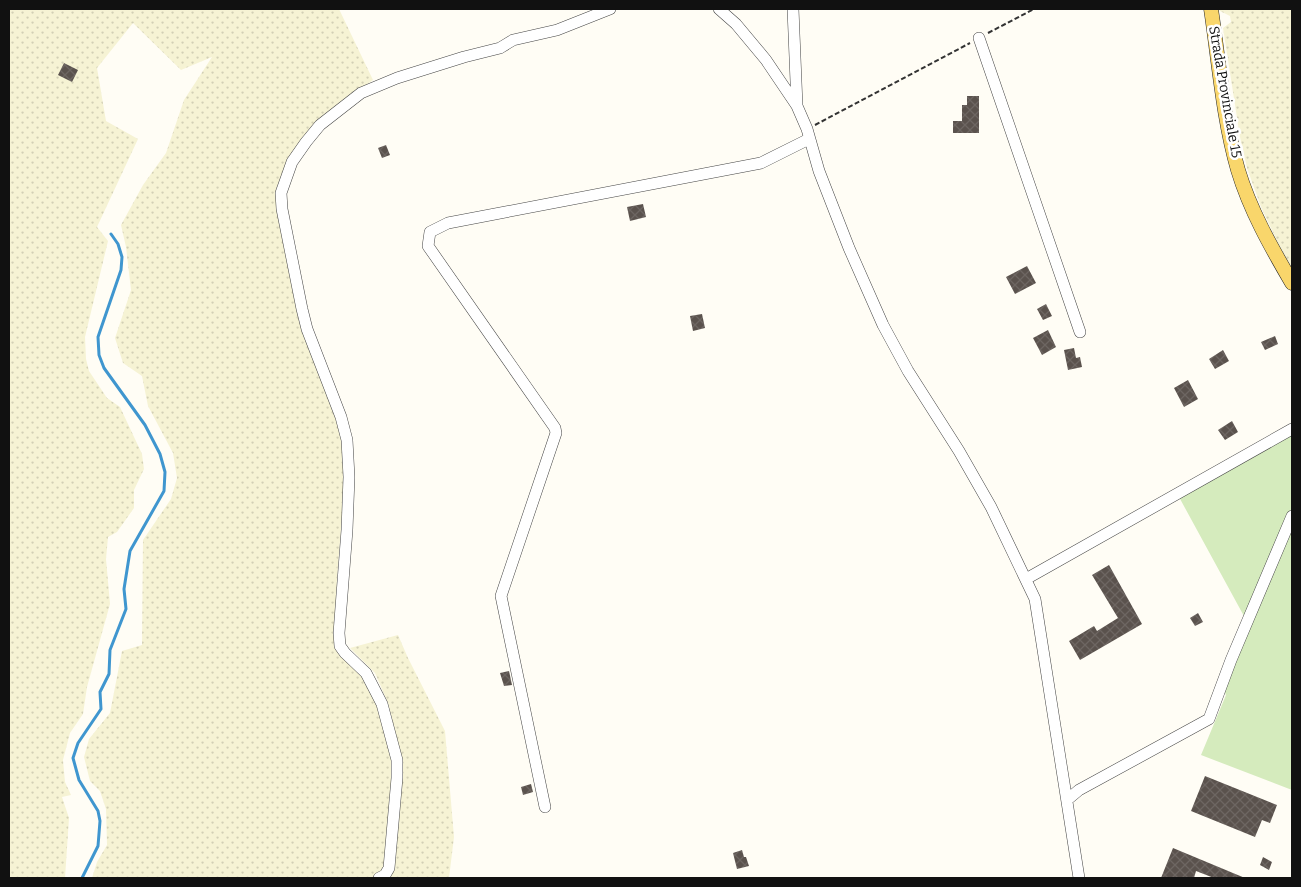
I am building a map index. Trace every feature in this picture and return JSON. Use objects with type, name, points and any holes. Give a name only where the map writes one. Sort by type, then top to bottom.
[{"type":"main road","name":"Strada Provinciale 15","points":[[1211,9],[1228,130],[1238,171],[1270,245],[1292,283]]},
{"type":"street","points":[[379,878],[385,875],[389,868],[397,760],[382,704],[374,687],[366,674],[340,646],[339,633],[348,530],[349,477],[347,440],[341,417],[302,309],[282,209],[281,193],[283,184],[292,162],[320,125],[361,93],[397,78],[500,48],[513,40],[557,30],[610,9]]},
{"type":"street","points":[[719,9],[736,24],[766,60],[797,106],[849,248],[883,325],[908,371],[991,507],[1035,599],[1079,878]]},
{"type":"street","points":[[793,9],[797,106]]},
{"type":"street","points":[[979,38],[1080,332]]},
{"type":"street","points":[[545,808],[501,596],[556,433],[556,428],[428,246],[430,232],[448,223],[761,163],[808,134]]},
{"type":"street","points":[[1026,579],[1292,429]]},
{"type":"street","points":[[1067,800],[1079,790],[1209,719],[1231,660],[1292,516]]},
{"type":"path","points":[[808,134],[1034,9]]},
{"type":"shaded area","points":[[9,9],[339,9],[373,80],[346,99],[290,155],[276,189],[276,202],[344,438],[345,480],[337,578],[335,642],[370,687],[401,757],[388,703],[375,673],[350,648],[398,635],[445,731],[454,837],[449,878],[92,878],[97,862],[107,845],[106,809],[100,791],[90,781],[84,757],[89,739],[110,713],[122,651],[142,645],[143,540],[171,499],[177,478],[173,453],[148,406],[142,376],[123,363],[115,338],[131,290],[126,247],[121,225],[143,185],[166,153],[184,100],[212,57],[181,70],[133,23],[97,68],[106,121],[138,139],[97,227],[108,241],[85,337],[86,359],[89,371],[107,398],[120,407],[142,454],[144,469],[134,490],[134,508],[117,532],[108,537],[106,559],[110,604],[87,687],[83,714],[70,733],[63,760],[65,782],[71,795],[62,797],[69,818],[65,878],[9,878]]},
{"type":"shaded area","points":[[1219,9],[1292,9],[1292,268],[1261,207],[1247,168],[1240,137],[1223,28],[1231,22],[1230,16]]},
{"type":"green space","points":[[1292,433],[1292,507],[1245,618],[1179,497]]},
{"type":"green space","points":[[1292,523],[1292,790],[1201,755],[1226,695],[1224,691]]},
{"type":"building","points":[[64,63],[78,70],[72,82],[58,75]]},
{"type":"building","points":[[967,96],[979,96],[979,133],[953,133],[953,121],[962,121],[962,105],[967,105]]},
{"type":"building","points":[[386,145],[390,155],[382,158],[378,148]]},
{"type":"building","points":[[643,204],[646,217],[630,221],[627,207]]},
{"type":"building","points":[[1027,266],[1036,283],[1015,294],[1006,277]]},
{"type":"building","points":[[1046,304],[1052,316],[1043,320],[1037,309]]},
{"type":"building","points":[[702,314],[705,328],[693,331],[690,316]]},
{"type":"building","points":[[1048,330],[1056,347],[1042,355],[1033,338]]},
{"type":"building","points":[[1275,336],[1278,344],[1265,350],[1261,342]]},
{"type":"building","points":[[1074,348],[1076,358],[1080,357],[1082,367],[1068,370],[1064,350]]},
{"type":"building","points":[[1223,350],[1229,361],[1215,369],[1209,359]]},
{"type":"building","points":[[1188,380],[1198,399],[1184,407],[1174,388]]},
{"type":"building","points":[[1232,421],[1238,432],[1225,440],[1218,430]]},
{"type":"building","points":[[1109,565],[1142,624],[1080,660],[1069,641],[1094,626],[1097,631],[1118,618],[1092,575]]},
{"type":"building","points":[[1198,613],[1203,622],[1195,626],[1190,618]]},
{"type":"building","points":[[509,671],[512,685],[504,686],[500,673]]},
{"type":"building","points":[[1205,776],[1277,805],[1270,823],[1262,820],[1255,837],[1191,811]]},
{"type":"building","points":[[531,784],[533,792],[523,795],[521,787]]},
{"type":"building","points":[[1173,848],[1245,878],[1214,878],[1196,871],[1194,878],[1161,878]]},
{"type":"building","points":[[742,850],[749,866],[737,869],[733,853]]},
{"type":"building","points":[[1263,857],[1272,862],[1269,870],[1260,865]]},
{"type":"waterway","points":[[82,878],[98,846],[100,821],[98,811],[79,780],[73,758],[78,743],[101,709],[100,692],[109,674],[110,650],[126,609],[124,589],[130,551],[164,491],[165,472],[160,454],[145,425],[104,368],[99,355],[98,337],[121,270],[122,257],[118,244],[111,234]]}]
